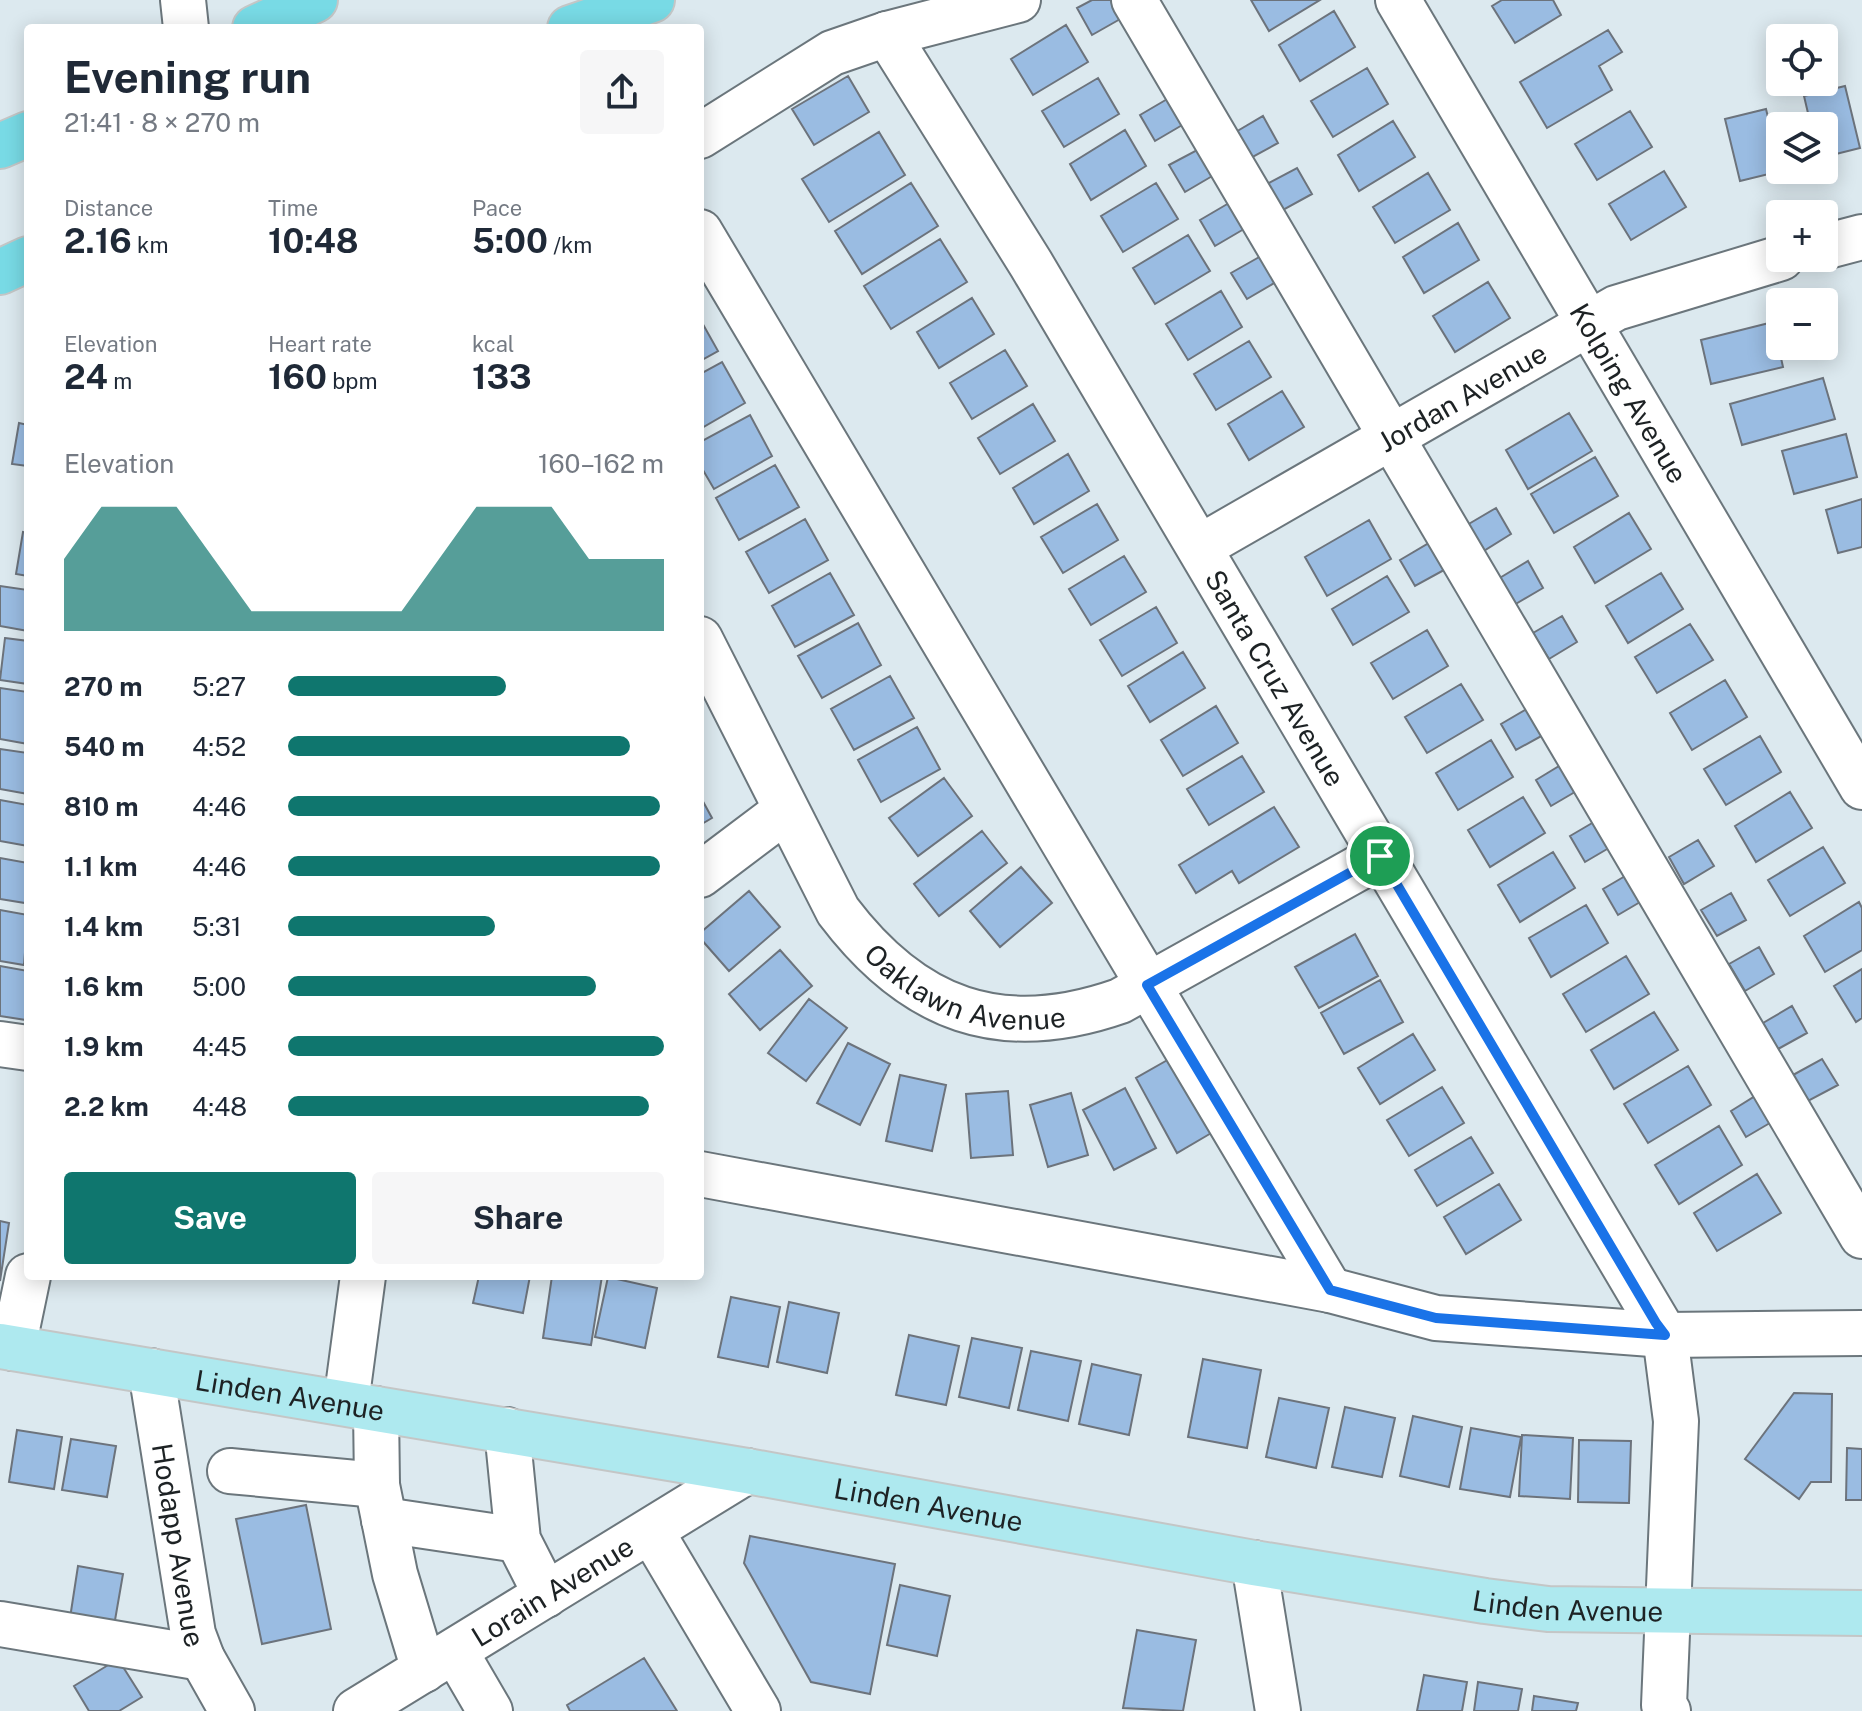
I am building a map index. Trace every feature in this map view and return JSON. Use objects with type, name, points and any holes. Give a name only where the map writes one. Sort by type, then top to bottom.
[{"type":"highway","points":[[264,24],[315,0]]},
{"type":"highway","points":[[582,24],[652,0]]},
{"type":"highway","points":[[0,146],[24,136]]},
{"type":"highway","points":[[0,272],[24,261]]},
{"type":"main road","name":"Linden Avenue","points":[[6,1347],[747,1471],[1254,1563],[1548,1609],[1862,1613]]},
{"type":"street","points":[[183,0],[186,24]]},
{"type":"street","points":[[704,133],[832,53],[887,34],[1018,0]]},
{"type":"street","points":[[1134,0],[1862,1236]]},
{"type":"street","name":"Kolping Avenue","points":[[1398,0],[1862,787]]},
{"type":"street","name":"Santa Cruz Avenue","points":[[887,34],[1031,264],[1665,1335],[1676,1421],[1664,1705],[1668,1711]]},
{"type":"street","points":[[1838,243],[1862,237]]},
{"type":"street","points":[[704,239],[1330,1290]]},
{"type":"street","name":"Jordan Avenue","points":[[1200,547],[1616,308],[1766,263]]},
{"type":"street","name":"Oaklawn Avenue","points":[[704,647],[838,911],[863,944],[895,973],[930,996],[984,1016],[1040,1021],[1081,1014],[1120,1001],[1380,856]]},
{"type":"street","points":[[704,872],[785,811]]},
{"type":"street","points":[[0,1044],[24,1047]]},
{"type":"street","points":[[704,1175],[1330,1290],[1436,1318],[1665,1335],[1862,1333]]},
{"type":"street","points":[[6,1347],[27,1280]]},
{"type":"street","points":[[363,1280],[361,1406],[395,1574],[439,1660],[490,1711]]},
{"type":"street","name":"Hodapp Avenue","points":[[151,1371],[193,1634],[202,1658],[232,1711]]},
{"type":"street","points":[[507,1430],[518,1540],[546,1595]]},
{"type":"street","points":[[230,1471],[380,1503],[518,1540]]},
{"type":"street","name":"Lorain Avenue","points":[[356,1711],[747,1471]]},
{"type":"street","points":[[651,1531],[758,1711]]},
{"type":"street","points":[[1254,1563],[1278,1711]]},
{"type":"street","points":[[0,1624],[202,1658]]},
{"type":"building","points":[[1092,0],[1111,0],[1122,18],[1092,35],[1077,8]]},
{"type":"building","points":[[1251,0],[1320,0],[1269,31]]},
{"type":"building","points":[[1502,0],[1553,0],[1561,15],[1515,43],[1492,6]]},
{"type":"building","points":[[1334,11],[1355,47],[1300,81],[1279,45]]},
{"type":"building","points":[[1066,25],[1088,62],[1033,95],[1011,59]]},
{"type":"building","points":[[1608,30],[1622,52],[1599,66],[1612,90],[1547,128],[1520,82]]},
{"type":"building","points":[[1367,68],[1388,104],[1333,137],[1311,101]]},
{"type":"building","points":[[848,76],[869,112],[814,145],[792,109]]},
{"type":"building","points":[[1098,78],[1119,114],[1064,147],[1042,111]]},
{"type":"building","points":[[1845,86],[1860,148],[1838,154],[1838,112],[1808,112],[1804,96],[1838,96],[1838,88]]},
{"type":"building","points":[[1169,98],[1184,124],[1155,141],[1140,115]]},
{"type":"building","points":[[1766,109],[1766,175],[1740,181],[1725,119]]},
{"type":"building","points":[[1630,111],[1652,147],[1597,180],[1575,144]]},
{"type":"building","points":[[1263,116],[1278,143],[1249,159],[1234,133]]},
{"type":"building","points":[[1393,121],[1415,157],[1359,191],[1338,155]]},
{"type":"building","points":[[1125,130],[1146,166],[1091,200],[1070,164]]},
{"type":"building","points":[[879,132],[905,175],[829,222],[802,179]]},
{"type":"building","points":[[1199,149],[1214,175],[1185,192],[1169,165]]},
{"type":"building","points":[[1297,168],[1312,194],[1283,210],[1267,184]]},
{"type":"building","points":[[1664,171],[1686,207],[1631,240],[1609,204]]},
{"type":"building","points":[[1428,173],[1450,210],[1395,243],[1373,207]]},
{"type":"building","points":[[911,183],[938,226],[862,274],[835,231]]},
{"type":"building","points":[[1156,183],[1178,219],[1123,252],[1101,216]]},
{"type":"building","points":[[1229,203],[1244,229],[1215,246],[1200,220]]},
{"type":"building","points":[[1458,223],[1479,260],[1424,293],[1403,257]]},
{"type":"building","points":[[1188,235],[1210,271],[1155,304],[1133,268]]},
{"type":"building","points":[[940,239],[967,282],[891,329],[864,286]]},
{"type":"building","points":[[1261,256],[1276,282],[1247,299],[1231,273]]},
{"type":"building","points":[[1488,282],[1510,318],[1455,352],[1433,316]]},
{"type":"building","points":[[1221,291],[1242,327],[1188,360],[1166,324]]},
{"type":"building","points":[[972,298],[994,334],[939,368],[917,332]]},
{"type":"building","points":[[1766,324],[1766,360],[1781,360],[1783,367],[1711,384],[1701,340]]},
{"type":"building","points":[[704,326],[718,351],[704,359]]},
{"type":"building","points":[[1249,341],[1271,377],[1216,410],[1194,374]]},
{"type":"building","points":[[1005,350],[1027,386],[972,419],[950,383]]},
{"type":"building","points":[[722,362],[745,403],[704,427],[704,372]]},
{"type":"building","points":[[1823,378],[1835,419],[1742,445],[1730,404]]},
{"type":"building","points":[[1282,391],[1304,427],[1249,460],[1228,424]]},
{"type":"building","points":[[1033,404],[1055,441],[1000,474],[978,438]]},
{"type":"building","points":[[1569,413],[1592,451],[1528,489],[1506,450]]},
{"type":"building","points":[[750,415],[772,456],[714,489],[704,472],[704,440]]},
{"type":"building","points":[[19,423],[24,424],[24,466],[12,464]]},
{"type":"building","points":[[1846,434],[1857,477],[1794,494],[1782,451]]},
{"type":"building","points":[[1068,454],[1089,491],[1034,524],[1013,488]]},
{"type":"building","points":[[1595,457],[1618,496],[1554,533],[1531,494]]},
{"type":"building","points":[[775,465],[799,507],[739,540],[716,498]]},
{"type":"building","points":[[1862,499],[1862,547],[1838,553],[1826,510]]},
{"type":"building","points":[[1097,504],[1118,540],[1063,573],[1041,537]]},
{"type":"building","points":[[1496,508],[1511,534],[1482,552],[1467,525]]},
{"type":"building","points":[[1629,513],[1651,549],[1595,583],[1574,547]]},
{"type":"building","points":[[805,519],[828,560],[769,593],[746,552]]},
{"type":"building","points":[[1369,520],[1391,559],[1327,596],[1305,557]]},
{"type":"building","points":[[23,532],[24,575],[16,574]]},
{"type":"building","points":[[1429,543],[1444,570],[1415,586],[1400,560]]},
{"type":"building","points":[[1124,556],[1146,592],[1091,625],[1069,589]]},
{"type":"building","points":[[1528,561],[1543,588],[1514,605],[1498,579]]},
{"type":"building","points":[[830,573],[854,615],[795,647],[772,606]]},
{"type":"building","points":[[1661,573],[1683,609],[1628,643],[1606,606]]},
{"type":"building","points":[[1387,576],[1409,612],[1353,645],[1332,609]]},
{"type":"building","points":[[0,586],[24,589],[24,630],[0,626]]},
{"type":"building","points":[[1156,607],[1177,643],[1122,676],[1100,640]]},
{"type":"building","points":[[1562,616],[1577,642],[1549,659],[1533,633]]},
{"type":"building","points":[[858,623],[881,665],[822,698],[798,656]]},
{"type":"building","points":[[1690,624],[1713,660],[1657,693],[1635,657]]},
{"type":"building","points":[[1427,630],[1448,666],[1393,699],[1371,663]]},
{"type":"building","points":[[5,638],[24,640],[24,683],[0,680]]},
{"type":"building","points":[[1183,652],[1205,688],[1150,722],[1128,686]]},
{"type":"building","points":[[890,676],[914,718],[854,750],[831,709]]},
{"type":"building","points":[[1725,680],[1747,717],[1692,750],[1670,713]]},
{"type":"building","points":[[1461,684],[1483,720],[1427,753],[1405,717]]},
{"type":"building","points":[[0,688],[24,691],[24,743],[0,739]]},
{"type":"building","points":[[1216,706],[1238,743],[1183,776],[1161,740]]},
{"type":"building","points":[[1530,707],[1545,734],[1516,750],[1501,724]]},
{"type":"building","points":[[917,727],[940,769],[881,802],[858,760]]},
{"type":"building","points":[[1760,736],[1781,772],[1726,805],[1704,769]]},
{"type":"building","points":[[1491,740],[1513,777],[1458,810],[1436,773]]},
{"type":"building","points":[[0,749],[24,752],[24,793],[0,789]]},
{"type":"building","points":[[1242,756],[1264,792],[1209,825],[1187,789]]},
{"type":"building","points":[[1564,763],[1580,789],[1551,806],[1536,780]]},
{"type":"building","points":[[944,778],[972,816],[918,856],[889,818]]},
{"type":"building","points":[[1790,792],[1812,828],[1756,862],[1735,826]]},
{"type":"building","points":[[1523,797],[1545,833],[1490,867],[1468,830]]},
{"type":"building","points":[[0,800],[24,804],[24,845],[0,841]]},
{"type":"building","points":[[704,803],[712,818],[704,823]]},
{"type":"building","points":[[1274,807],[1299,847],[1239,883],[1232,871],[1196,893],[1179,865]]},
{"type":"building","points":[[1599,819],[1614,845],[1585,862],[1570,836]]},
{"type":"building","points":[[982,831],[1007,863],[939,916],[914,884]]},
{"type":"building","points":[[1698,840],[1714,866],[1684,884],[1669,857]]},
{"type":"building","points":[[1823,847],[1845,883],[1790,916],[1768,880]]},
{"type":"building","points":[[1553,852],[1575,888],[1520,922],[1498,885]]},
{"type":"building","points":[[0,858],[24,862],[24,903],[0,899]]},
{"type":"building","points":[[1021,867],[1052,903],[1000,947],[970,911]]},
{"type":"building","points":[[1632,872],[1647,898],[1618,915],[1603,889]]},
{"type":"building","points":[[749,891],[780,927],[729,971],[704,943],[704,930]]},
{"type":"building","points":[[1731,893],[1746,920],[1717,936],[1701,910]]},
{"type":"building","points":[[1859,902],[1862,908],[1862,950],[1825,972],[1804,936]]},
{"type":"building","points":[[1586,905],[1608,943],[1551,977],[1529,938]]},
{"type":"building","points":[[0,910],[24,914],[24,965],[0,961]]},
{"type":"building","points":[[1355,934],[1378,976],[1319,1008],[1295,967]]},
{"type":"building","points":[[1759,947],[1774,974],[1745,991],[1729,964]]},
{"type":"building","points":[[780,950],[812,986],[760,1030],[729,994]]},
{"type":"building","points":[[1626,956],[1649,994],[1586,1032],[1563,994]]},
{"type":"building","points":[[0,966],[24,970],[24,1020],[0,1016]]},
{"type":"building","points":[[1862,969],[1862,1018],[1856,1022],[1834,986]]},
{"type":"building","points":[[1380,980],[1403,1022],[1344,1054],[1321,1013]]},
{"type":"building","points":[[809,999],[847,1028],[806,1081],[768,1053]]},
{"type":"building","points":[[1792,1006],[1807,1033],[1778,1049],[1763,1023]]},
{"type":"building","points":[[1654,1012],[1678,1050],[1614,1089],[1591,1050]]},
{"type":"building","points":[[1413,1034],[1435,1070],[1380,1104],[1358,1068]]},
{"type":"building","points":[[848,1043],[890,1064],[860,1125],[817,1103]]},
{"type":"building","points":[[1171,1058],[1213,1132],[1177,1153],[1136,1078]]},
{"type":"building","points":[[1822,1059],[1838,1085],[1808,1101],[1793,1075]]},
{"type":"building","points":[[1688,1066],[1711,1105],[1648,1143],[1624,1104]]},
{"type":"building","points":[[900,1075],[946,1085],[932,1151],[886,1141]]},
{"type":"building","points":[[1442,1087],[1464,1123],[1409,1156],[1387,1120]]},
{"type":"building","points":[[1125,1088],[1156,1148],[1114,1170],[1083,1110]]},
{"type":"building","points":[[1008,1091],[1013,1155],[971,1158],[966,1094]]},
{"type":"building","points":[[1071,1093],[1088,1155],[1048,1167],[1030,1105]]},
{"type":"building","points":[[1760,1093],[1775,1120],[1746,1137],[1731,1111]]},
{"type":"building","points":[[1719,1126],[1742,1165],[1679,1204],[1655,1165]]},
{"type":"building","points":[[1471,1137],[1493,1173],[1437,1206],[1415,1170]]},
{"type":"building","points":[[1757,1174],[1781,1213],[1717,1251],[1694,1213]]},
{"type":"building","points":[[1499,1184],[1521,1220],[1466,1254],[1444,1217]]},
{"type":"building","points":[[0,1221],[9,1223],[0,1281]]},
{"type":"building","points":[[478,1280],[529,1280],[523,1313],[473,1303]]},
{"type":"building","points":[[551,1280],[601,1280],[591,1345],[543,1338]]},
{"type":"building","points":[[607,1280],[657,1288],[645,1348],[595,1337]]},
{"type":"building","points":[[731,1297],[780,1307],[768,1367],[718,1357]]},
{"type":"building","points":[[789,1302],[839,1313],[827,1373],[777,1362]]},
{"type":"building","points":[[909,1335],[959,1346],[946,1405],[896,1395]]},
{"type":"building","points":[[972,1338],[1022,1348],[1009,1408],[959,1397]]},
{"type":"building","points":[[1031,1351],[1081,1361],[1068,1421],[1018,1410]]},
{"type":"building","points":[[1203,1359],[1261,1370],[1247,1448],[1188,1437]]},
{"type":"building","points":[[1092,1364],[1141,1375],[1129,1435],[1079,1424]]},
{"type":"building","points":[[1794,1393],[1832,1394],[1831,1482],[1811,1482],[1799,1499],[1745,1459]]},
{"type":"building","points":[[1279,1398],[1329,1408],[1316,1468],[1266,1457]]},
{"type":"building","points":[[1345,1407],[1395,1418],[1382,1477],[1332,1467]]},
{"type":"building","points":[[1413,1416],[1462,1427],[1449,1487],[1400,1476]]},
{"type":"building","points":[[1471,1428],[1521,1437],[1510,1497],[1460,1489]]},
{"type":"building","points":[[17,1430],[62,1437],[54,1489],[9,1482]]},
{"type":"building","points":[[1522,1435],[1573,1438],[1570,1499],[1519,1496]]},
{"type":"building","points":[[71,1439],[116,1446],[107,1497],[62,1490]]},
{"type":"building","points":[[1579,1440],[1631,1441],[1629,1503],[1578,1502]]},
{"type":"building","points":[[1847,1448],[1862,1449],[1862,1500],[1846,1500]]},
{"type":"building","points":[[306,1505],[331,1629],[262,1644],[236,1519]]},
{"type":"building","points":[[750,1536],[895,1564],[870,1694],[811,1682],[744,1563]]},
{"type":"building","points":[[78,1566],[123,1574],[114,1626],[70,1618]]},
{"type":"building","points":[[900,1585],[950,1596],[937,1656],[887,1645]]},
{"type":"building","points":[[1137,1630],[1196,1640],[1183,1711],[1123,1708]]},
{"type":"building","points":[[644,1658],[677,1711],[570,1711],[567,1705]]},
{"type":"building","points":[[118,1659],[142,1697],[119,1711],[89,1711],[74,1686]]},
{"type":"building","points":[[1424,1675],[1467,1682],[1462,1711],[1417,1711]]},
{"type":"building","points":[[1478,1682],[1522,1689],[1518,1711],[1474,1711]]},
{"type":"building","points":[[1534,1696],[1578,1703],[1576,1711],[1532,1711]]},
{"type":"route","points":[[1380,856],[1656,1323],[1665,1335],[1436,1318],[1330,1290],[1147,985],[1380,856]]}]
